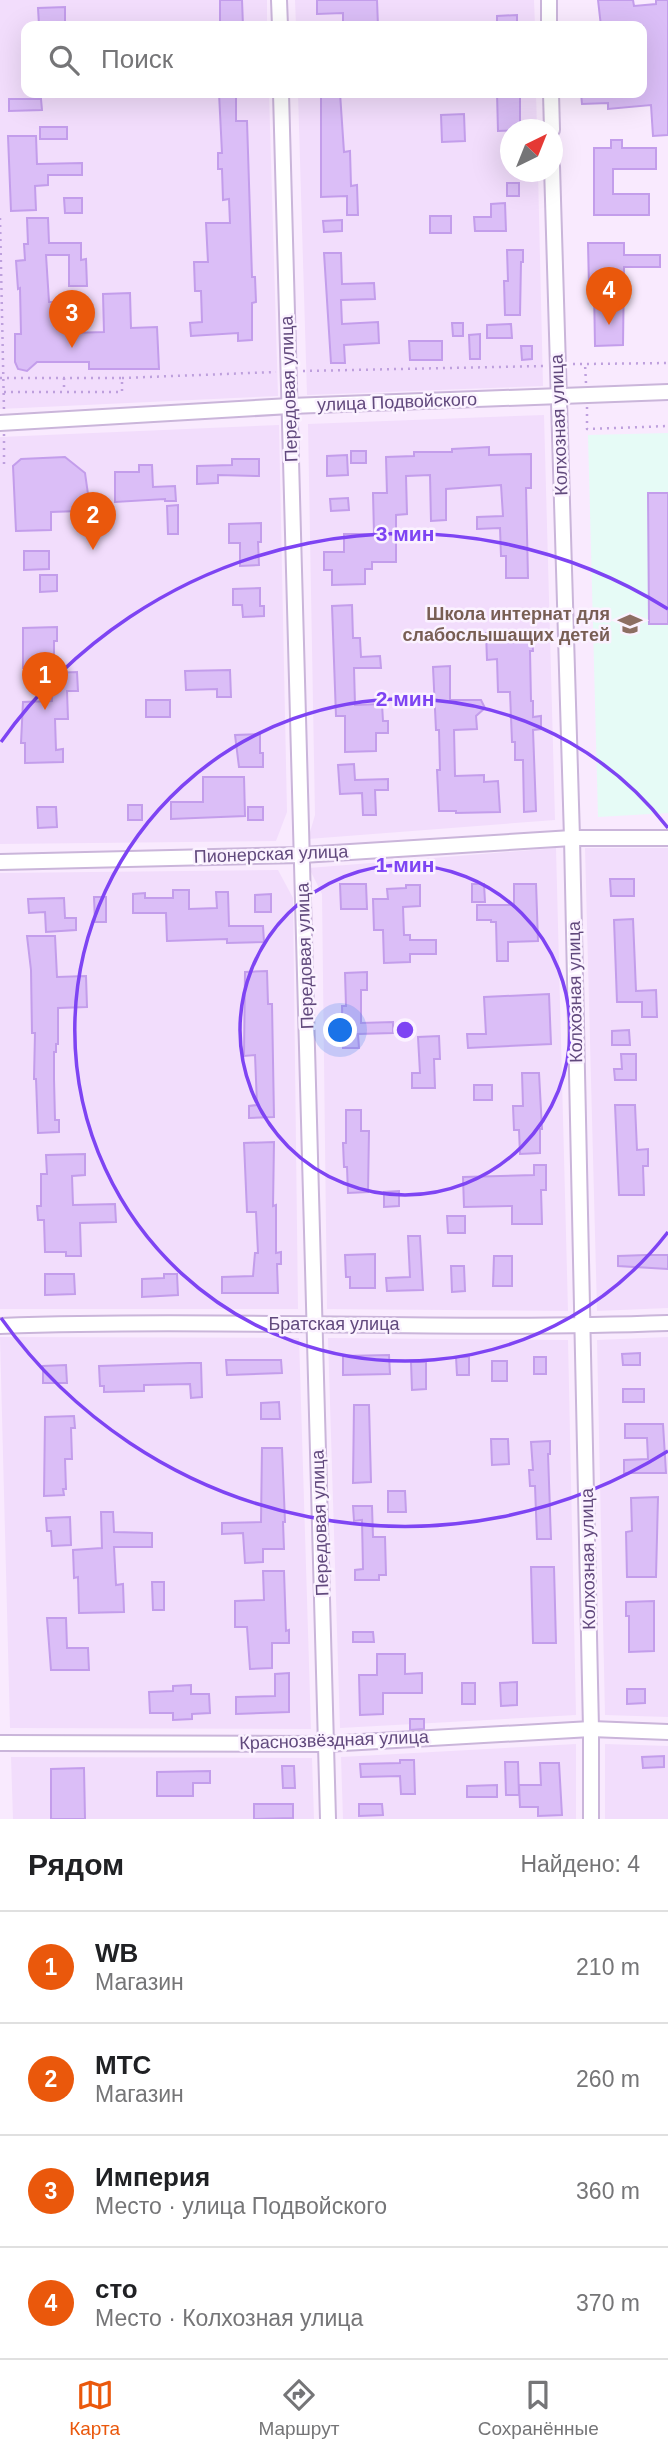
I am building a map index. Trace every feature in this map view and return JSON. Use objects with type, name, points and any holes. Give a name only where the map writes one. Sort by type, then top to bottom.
[{"type":"street","points":[[279,0],[279,21]]},
{"type":"street","points":[[549,0],[549,21]]},
{"type":"street","name":"Передовая улица","points":[[281,98],[328,1819]]},
{"type":"street","points":[[551,98],[552,119]]},
{"type":"street","name":"Колхозная улица","points":[[552,182],[572,838],[591,1729],[590,1819]]},
{"type":"street","name":"улица Подвойского","points":[[2,422],[290,406],[668,392]]},
{"type":"street","name":"Пионерская улица","points":[[0,862],[302,855],[572,838],[668,838]]},
{"type":"street","name":"Братская улица","points":[[0,1326],[583,1326],[668,1323]]},
{"type":"street","name":"Краснозвёздная улица","points":[[0,1742],[326,1744],[591,1729],[668,1732]]},
{"type":"path","points":[[0,218],[4,466]]},
{"type":"path","points":[[2,378],[122,378],[585,364]]},
{"type":"path","points":[[64,378],[64,392]]},
{"type":"path","points":[[4,392],[122,392],[122,378]]},
{"type":"shaded area","points":[[0,0],[267,0],[267,21],[21,21],[21,98],[269,98],[278,396],[0,409]]},
{"type":"shaded area","points":[[295,0],[534,0],[535,21],[296,21]]},
{"type":"shaded area","points":[[298,98],[536,98],[537,119],[500,119],[500,182],[538,182],[543,386],[307,395]]},
{"type":"shaded area","points":[[544,415],[555,820],[308,839],[315,815],[308,424]]},
{"type":"shaded area","points":[[279,425],[287,812],[276,841],[0,844],[0,437]]},
{"type":"shaded area","name":"Школа интернат для слабослышащих детей","points":[[668,433],[668,813],[598,817],[588,435]]},
{"type":"shaded area","points":[[556,848],[568,1311],[327,1309],[322,894],[309,868]]},
{"type":"shaded area","points":[[585,848],[668,848],[668,1308],[597,1311]]},
{"type":"shaded area","points":[[278,870],[293,898],[298,1309],[0,1309],[0,873]]},
{"type":"shaded area","points":[[0,1337],[299,1338],[311,1729],[10,1728]]},
{"type":"shaded area","points":[[668,1337],[668,1717],[605,1715],[597,1340]]},
{"type":"shaded area","points":[[328,1338],[568,1340],[576,1715],[340,1728]]},
{"type":"shaded area","points":[[576,1744],[576,1819],[343,1819],[341,1757]]},
{"type":"shaded area","points":[[605,1744],[668,1746],[668,1819],[605,1819]]},
{"type":"shaded area","points":[[11,1757],[312,1758],[314,1819],[13,1819]]},
{"type":"building","points":[[220,0],[242,0],[243,21],[220,21]]},
{"type":"building","points":[[317,0],[377,0],[378,21],[343,21],[343,13],[317,14]]},
{"type":"building","points":[[598,0],[633,0],[634,6],[668,0],[668,135],[653,136],[651,105],[608,109],[608,103],[582,104],[581,98],[647,98],[647,21],[600,21]]},
{"type":"building","points":[[65,7],[65,21],[39,21],[38,8]]},
{"type":"building","points":[[517,15],[517,21],[497,21],[497,16]]},
{"type":"building","points":[[219,98],[236,98],[236,121],[247,121],[252,277],[255,277],[256,302],[252,303],[252,340],[238,341],[238,333],[191,336],[190,323],[202,322],[201,291],[195,291],[194,262],[208,262],[206,223],[230,223],[229,199],[223,200],[222,169],[218,169],[218,153],[222,153]]},
{"type":"building","points":[[321,98],[340,98],[344,152],[350,151],[351,186],[357,185],[358,215],[347,215],[347,196],[321,197]]},
{"type":"building","points":[[497,98],[520,98],[520,119],[500,119],[500,131]]},
{"type":"building","points":[[9,99],[41,99],[42,110],[9,111]]},
{"type":"building","points":[[464,114],[465,141],[442,142],[441,115]]},
{"type":"building","points":[[40,127],[67,127],[67,139],[40,139]]},
{"type":"building","points":[[8,136],[36,136],[37,164],[82,163],[82,175],[48,175],[48,185],[35,186],[36,210],[11,211]]},
{"type":"building","points":[[611,140],[622,140],[622,148],[656,148],[656,169],[613,169],[613,194],[649,194],[649,215],[594,215],[594,148],[611,148]]},
{"type":"building","points":[[507,183],[519,183],[519,196],[507,196]]},
{"type":"building","points":[[64,198],[82,198],[82,213],[65,213]]},
{"type":"building","points":[[505,203],[506,231],[475,231],[474,217],[491,217],[491,204]]},
{"type":"building","points":[[430,216],[451,216],[451,233],[430,233]]},
{"type":"building","points":[[27,218],[48,218],[49,243],[81,243],[81,260],[86,259],[87,286],[69,286],[69,255],[46,255],[49,302],[72,302],[72,333],[104,332],[103,294],[130,293],[131,328],[157,327],[159,369],[89,369],[89,362],[37,362],[27,371],[18,369],[15,362],[15,334],[21,334],[20,288],[18,289],[16,261],[25,260],[24,244],[28,244]]},
{"type":"building","points":[[342,220],[342,231],[324,232],[323,221]]},
{"type":"building","points":[[588,243],[624,243],[624,255],[660,255],[660,267],[624,267],[623,345],[595,346],[594,288],[589,288]]},
{"type":"building","points":[[507,250],[523,250],[520,315],[505,315]]},
{"type":"building","points":[[324,253],[341,253],[342,284],[374,283],[375,299],[341,300],[342,324],[378,322],[379,343],[344,345],[345,363],[331,363]]},
{"type":"building","points":[[452,323],[463,323],[463,336],[453,336]]},
{"type":"building","points":[[511,324],[512,338],[487,338],[487,325]]},
{"type":"building","points":[[480,334],[480,359],[470,359],[469,335]]},
{"type":"building","points":[[409,341],[442,341],[442,360],[410,360]]},
{"type":"building","points":[[521,346],[532,346],[532,359],[522,360]]},
{"type":"building","points":[[489,447],[489,455],[531,454],[531,488],[526,488],[528,578],[506,578],[506,556],[501,556],[500,528],[477,529],[477,517],[503,516],[501,485],[446,489],[446,520],[431,521],[430,475],[406,476],[407,514],[396,515],[396,562],[372,562],[372,569],[365,569],[365,584],[332,585],[332,570],[324,570],[324,552],[344,552],[344,534],[374,534],[373,493],[387,493],[386,457],[414,456],[414,452],[452,452],[452,449]]},
{"type":"building","points":[[351,451],[366,451],[366,463],[351,463]]},
{"type":"building","points":[[347,455],[348,475],[327,476],[327,456]]},
{"type":"building","points":[[65,457],[85,473],[89,501],[79,502],[79,511],[51,512],[51,530],[16,531],[13,466],[21,459]]},
{"type":"building","points":[[232,459],[259,459],[259,476],[218,475],[218,483],[197,484],[197,466],[232,465]]},
{"type":"building","points":[[139,465],[152,465],[153,487],[175,486],[176,501],[165,499],[115,502],[115,472],[139,472]]},
{"type":"building","points":[[648,493],[668,493],[668,624],[649,624]]},
{"type":"building","points":[[348,498],[349,510],[331,511],[330,499]]},
{"type":"building","points":[[178,505],[178,534],[168,534],[167,506]]},
{"type":"building","points":[[261,523],[259,565],[240,566],[240,543],[229,543],[229,524]]},
{"type":"building","points":[[24,551],[49,551],[49,569],[24,570]]},
{"type":"building","points":[[40,575],[57,575],[57,591],[40,592]]},
{"type":"building","points":[[260,588],[260,606],[264,606],[264,616],[243,617],[242,605],[233,605],[233,589]]},
{"type":"building","points":[[352,605],[353,638],[360,638],[361,657],[380,656],[381,668],[354,668],[355,705],[382,704],[383,721],[388,721],[388,733],[376,733],[376,751],[345,752],[345,716],[336,716],[332,606]]},
{"type":"building","points":[[57,627],[54,667],[23,668],[23,628]]},
{"type":"building","points":[[532,631],[531,701],[533,717],[541,716],[541,729],[533,730],[536,811],[524,812],[523,760],[515,760],[510,692],[498,692],[497,659],[487,660],[486,633]]},
{"type":"building","points":[[450,666],[450,700],[481,700],[485,708],[476,716],[477,729],[454,730],[455,776],[484,775],[484,782],[498,781],[500,812],[439,811],[439,730],[436,730],[433,667]]},
{"type":"building","points":[[230,670],[231,697],[217,697],[217,689],[186,690],[185,671]]},
{"type":"building","points":[[77,672],[78,691],[67,691],[68,719],[55,719],[56,750],[63,749],[63,762],[25,763],[25,743],[21,743],[23,702],[52,701],[52,673]]},
{"type":"building","points":[[146,700],[170,700],[170,717],[146,717]]},
{"type":"building","points":[[260,734],[263,767],[239,767],[235,735]]},
{"type":"building","points":[[354,764],[355,780],[388,779],[388,790],[375,790],[376,815],[363,815],[362,793],[340,794],[338,765]]},
{"type":"building","points":[[203,777],[244,777],[245,816],[171,819],[171,802],[203,802]]},
{"type":"building","points":[[128,805],[142,805],[142,820],[128,820]]},
{"type":"building","points":[[37,807],[56,807],[57,827],[38,828]]},
{"type":"building","points":[[248,807],[263,807],[263,820],[248,820]]},
{"type":"building","points":[[610,879],[634,879],[634,896],[611,896]]},
{"type":"building","points":[[340,884],[366,884],[367,909],[341,909]]},
{"type":"building","points":[[472,884],[484,884],[485,902],[472,902]]},
{"type":"building","points":[[514,884],[536,884],[538,941],[508,942],[508,961],[497,961],[496,922],[477,920],[477,905],[514,905]]},
{"type":"building","points":[[406,885],[420,885],[420,906],[403,907],[404,935],[410,935],[410,940],[436,940],[436,954],[410,954],[410,962],[384,963],[383,930],[374,930],[373,899],[388,899],[387,889],[406,888]]},
{"type":"building","points":[[173,890],[189,890],[189,909],[217,908],[216,892],[228,892],[229,926],[263,926],[264,942],[227,943],[227,939],[167,941],[166,913],[133,913],[133,894],[145,893],[145,898],[173,898]]},
{"type":"building","points":[[271,894],[271,912],[255,912],[255,895]]},
{"type":"building","points":[[94,897],[106,897],[106,922],[95,922]]},
{"type":"building","points":[[64,898],[65,918],[76,918],[76,930],[46,932],[45,912],[29,913],[28,899]]},
{"type":"building","points":[[633,919],[636,991],[656,990],[657,1017],[642,1017],[642,1002],[617,1002],[614,920]]},
{"type":"building","points":[[27,936],[55,936],[57,977],[86,976],[87,1007],[58,1008],[54,1079],[55,1120],[59,1120],[59,1132],[38,1133],[34,1079],[35,1033],[32,1033],[31,970]]},
{"type":"building","points":[[267,971],[268,1004],[272,1004],[274,1117],[249,1118],[249,1106],[257,1105],[255,1055],[244,1056],[245,972]]},
{"type":"building","points":[[367,972],[367,990],[361,990],[361,1023],[393,1022],[393,1033],[358,1034],[359,1048],[343,1048],[342,1006],[346,1006],[345,973]]},
{"type":"building","points":[[549,994],[551,1044],[468,1048],[467,1034],[486,1034],[484,997]]},
{"type":"building","points":[[629,1030],[630,1045],[612,1045],[612,1031]]},
{"type":"building","points":[[439,1036],[440,1059],[434,1059],[435,1088],[412,1088],[412,1073],[420,1073],[418,1037]]},
{"type":"building","points":[[621,1054],[636,1054],[636,1080],[615,1080],[614,1069],[622,1069]]},
{"type":"building","points":[[522,1073],[539,1073],[542,1129],[540,1153],[520,1154],[519,1130],[514,1130],[513,1106],[523,1106]]},
{"type":"building","points":[[474,1085],[492,1085],[492,1100],[474,1100]]},
{"type":"building","points":[[615,1105],[635,1105],[637,1150],[648,1149],[648,1166],[643,1166],[644,1195],[619,1195]]},
{"type":"building","points":[[346,1110],[361,1110],[361,1131],[369,1131],[368,1192],[348,1193],[343,1143],[346,1143]]},
{"type":"building","points":[[274,1142],[273,1206],[276,1205],[276,1253],[281,1252],[281,1264],[277,1264],[278,1293],[222,1293],[222,1277],[253,1276],[255,1253],[258,1253],[256,1212],[247,1212],[244,1143]]},
{"type":"building","points":[[85,1154],[85,1175],[72,1176],[73,1205],[115,1204],[116,1222],[80,1223],[81,1256],[66,1256],[66,1252],[45,1252],[44,1220],[38,1220],[37,1206],[41,1206],[41,1174],[47,1174],[46,1155]]},
{"type":"building","points":[[534,1165],[546,1165],[546,1190],[541,1190],[542,1224],[512,1224],[512,1206],[464,1207],[463,1177],[534,1175]]},
{"type":"building","points":[[399,1191],[399,1206],[384,1207],[384,1192]]},
{"type":"building","points":[[447,1216],[465,1216],[465,1233],[448,1233]]},
{"type":"building","points":[[408,1236],[420,1236],[423,1290],[387,1291],[386,1278],[410,1277]]},
{"type":"building","points":[[375,1254],[375,1288],[350,1288],[350,1277],[346,1277],[345,1255]]},
{"type":"building","points":[[668,1255],[668,1269],[618,1266],[618,1256]]},
{"type":"building","points":[[494,1256],[512,1256],[512,1286],[493,1286]]},
{"type":"building","points":[[451,1266],[464,1266],[465,1291],[452,1292]]},
{"type":"building","points":[[45,1274],[74,1274],[75,1294],[45,1295]]},
{"type":"building","points":[[164,1274],[177,1274],[178,1295],[142,1297],[142,1279],[164,1278]]},
{"type":"building","points":[[640,1353],[640,1365],[623,1365],[622,1354]]},
{"type":"building","points":[[389,1355],[390,1374],[343,1375],[343,1356]]},
{"type":"building","points":[[456,1357],[469,1357],[469,1375],[457,1375]]},
{"type":"building","points":[[534,1357],[546,1357],[546,1374],[534,1374]]},
{"type":"building","points":[[226,1360],[281,1360],[282,1373],[227,1375]]},
{"type":"building","points":[[492,1361],[507,1361],[507,1381],[492,1381]]},
{"type":"building","points":[[411,1362],[426,1362],[426,1389],[412,1390]]},
{"type":"building","points":[[201,1363],[202,1397],[191,1398],[190,1384],[144,1385],[144,1391],[104,1392],[104,1386],[100,1386],[99,1366]]},
{"type":"building","points":[[66,1365],[67,1383],[43,1383],[43,1366]]},
{"type":"building","points":[[623,1389],[644,1389],[644,1402],[623,1402]]},
{"type":"building","points":[[279,1402],[280,1419],[261,1419],[261,1403]]},
{"type":"building","points":[[354,1405],[369,1405],[371,1482],[353,1483]]},
{"type":"building","points":[[74,1416],[75,1428],[71,1428],[72,1459],[65,1459],[64,1495],[44,1496],[45,1417]]},
{"type":"building","points":[[625,1424],[663,1424],[666,1473],[624,1473],[624,1460],[648,1459],[647,1438],[625,1438]]},
{"type":"building","points":[[491,1439],[508,1439],[509,1464],[492,1465]]},
{"type":"building","points":[[550,1441],[548,1454],[551,1539],[537,1539],[535,1486],[530,1486],[529,1470],[533,1470],[531,1442]]},
{"type":"building","points":[[262,1448],[282,1448],[284,1549],[263,1549],[263,1562],[245,1563],[243,1533],[222,1534],[222,1523],[261,1522]]},
{"type":"building","points":[[388,1491],[405,1491],[406,1512],[388,1512]]},
{"type":"building","points":[[658,1497],[656,1577],[627,1577],[626,1532],[632,1531],[631,1498]]},
{"type":"building","points":[[353,1506],[372,1506],[373,1537],[385,1537],[386,1575],[379,1575],[379,1580],[355,1580],[355,1570],[363,1569],[362,1520],[354,1521]]},
{"type":"building","points":[[101,1512],[113,1512],[114,1532],[152,1533],[152,1547],[114,1547],[116,1585],[123,1584],[124,1612],[79,1613],[78,1577],[74,1578],[73,1550],[102,1548]]},
{"type":"building","points":[[70,1517],[71,1545],[52,1546],[51,1531],[47,1531],[46,1518]]},
{"type":"building","points":[[531,1567],[554,1567],[556,1643],[533,1643]]},
{"type":"building","points":[[263,1571],[284,1571],[286,1631],[289,1630],[289,1643],[272,1643],[272,1668],[250,1669],[247,1627],[235,1627],[235,1601],[264,1600]]},
{"type":"building","points":[[152,1582],[164,1582],[164,1610],[153,1610]]},
{"type":"building","points":[[654,1601],[654,1651],[629,1652],[629,1616],[626,1616],[626,1602]]},
{"type":"building","points":[[47,1618],[66,1618],[67,1648],[88,1648],[89,1670],[51,1670]]},
{"type":"building","points":[[353,1632],[373,1632],[374,1642],[353,1642]]},
{"type":"building","points":[[377,1654],[405,1654],[405,1674],[422,1673],[422,1693],[383,1693],[383,1714],[360,1715],[359,1675],[377,1675]]},
{"type":"building","points":[[289,1673],[289,1712],[236,1714],[236,1697],[275,1696],[275,1674]]},
{"type":"building","points":[[517,1682],[517,1705],[501,1706],[500,1683]]},
{"type":"building","points":[[462,1683],[475,1683],[475,1704],[462,1704]]},
{"type":"building","points":[[191,1685],[191,1694],[209,1694],[210,1713],[192,1714],[192,1719],[173,1720],[173,1713],[150,1713],[149,1692],[173,1691],[173,1686]]},
{"type":"building","points":[[627,1689],[645,1689],[645,1703],[627,1704]]},
{"type":"building","points":[[410,1719],[424,1719],[424,1729],[410,1730]]},
{"type":"building","points":[[664,1756],[664,1767],[643,1768],[642,1757]]},
{"type":"building","points":[[400,1760],[414,1760],[415,1794],[401,1794],[400,1776],[361,1777],[360,1764],[400,1763]]},
{"type":"building","points":[[505,1762],[518,1762],[519,1795],[506,1795]]},
{"type":"building","points":[[540,1763],[559,1763],[562,1815],[538,1816],[538,1807],[520,1807],[519,1785],[541,1785]]},
{"type":"building","points":[[282,1766],[294,1766],[295,1788],[283,1788]]},
{"type":"building","points":[[84,1768],[85,1819],[51,1819],[51,1769]]},
{"type":"building","points":[[210,1771],[210,1783],[193,1783],[193,1796],[157,1796],[157,1772]]},
{"type":"building","points":[[497,1785],[497,1797],[467,1797],[467,1786]]},
{"type":"building","points":[[254,1804],[293,1804],[293,1818],[254,1819]]},
{"type":"building","points":[[359,1804],[382,1804],[383,1815],[359,1816]]},
{"type":"place","name":"сто","points":[[609,325]]},
{"type":"place","name":"Империя","points":[[72,348]]},
{"type":"place","name":"МТС","points":[[93,550]]},
{"type":"place","name":"Школа интернат для слабослышащих детей","points":[[630,624]]},
{"type":"place","name":"WB","points":[[45,710]]}]
